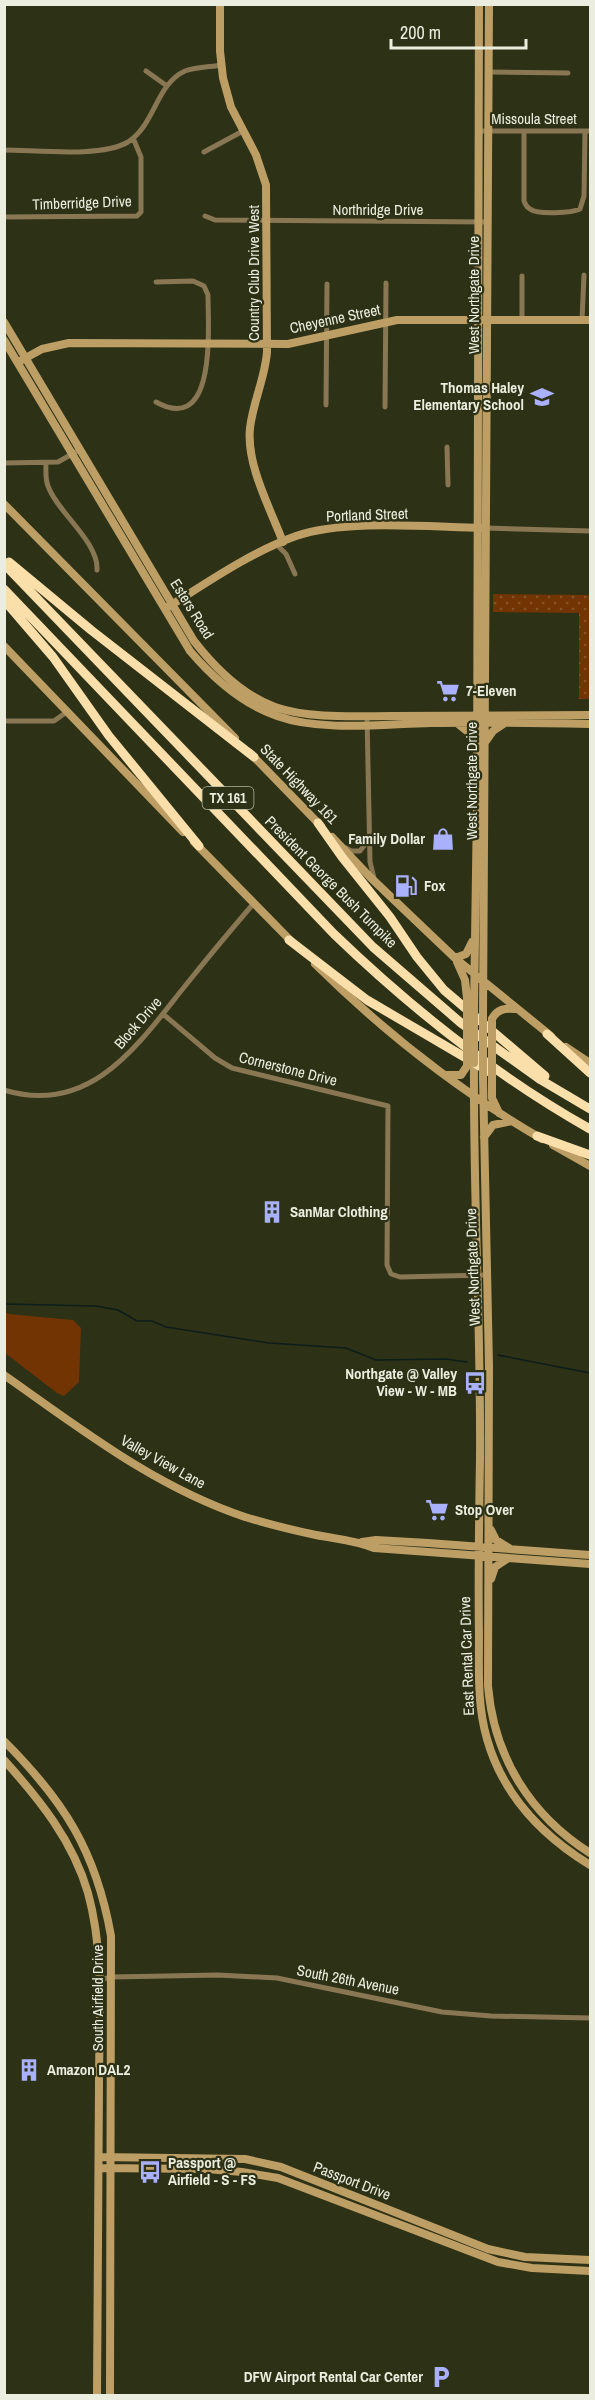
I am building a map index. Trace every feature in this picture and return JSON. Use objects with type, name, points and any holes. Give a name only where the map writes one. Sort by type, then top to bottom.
[{"type":"highway","points":[[4,558],[91,630],[254,757]]},
{"type":"highway","name":"President George Bush Turnpike","points":[[4,564],[373,947],[461,1023],[507,1057],[591,1109]]},
{"type":"highway","name":"TX 161","points":[[4,589],[365,964],[456,1041],[530,1092],[591,1129]]},
{"type":"highway","points":[[4,600],[52,657],[109,736],[199,846]]},
{"type":"highway","points":[[318,822],[444,990],[567,1095]]},
{"type":"highway","points":[[290,940],[367,1000],[490,1072],[530,1092]]},
{"type":"highway","points":[[548,1034],[591,1073]]},
{"type":"highway","points":[[537,1136],[591,1155]]},
{"type":"main road","name":"Country Club Drive West","points":[[220,4],[222,65],[231,107],[256,155],[263,174],[268,200],[266,367],[250,426],[250,445],[252,460],[280,544]]},
{"type":"main road","name":"West Northgate Drive","points":[[478,1552],[484,1137],[481,804],[476,744],[479,4]]},
{"type":"main road","name":"West Northgate Drive","points":[[489,4],[486,742],[474,936],[473,1097],[489,1416],[489,1553]]},
{"type":"main road","name":"Cheyenne Street","points":[[18,362],[42,349],[69,343],[288,344],[386,322],[478,319],[586,320]]},
{"type":"main road","name":"Esters Road","points":[[4,322],[203,653],[242,689],[279,717],[330,725],[368,720],[591,716]]},
{"type":"main road","name":"Esters Road","points":[[4,340],[164,609],[203,666],[230,690],[265,707]]},
{"type":"main road","points":[[477,447],[487,447]]},
{"type":"main road","name":"State Highway 161","points":[[4,504],[375,882],[474,974],[548,1034],[591,1063]]},
{"type":"main road","name":"Portland Street","points":[[164,609],[280,544],[310,532],[352,527],[486,528]]},
{"type":"main road","points":[[477,622],[486,619]]},
{"type":"main road","points":[[4,646],[69,711],[172,822],[199,846],[349,997],[483,1104],[591,1166]]},
{"type":"main road","name":"Esters Road","points":[[368,720],[453,723],[476,719]]},
{"type":"main road","name":"Esters Road","points":[[486,719],[506,723],[591,724]]},
{"type":"main road","points":[[453,723],[465,728],[476,744]]},
{"type":"main road","points":[[486,742],[493,730],[506,723]]},
{"type":"main road","points":[[443,1074],[452,1077],[461,1075],[467,1066],[465,980],[455,958],[466,954],[474,936]]},
{"type":"main road","points":[[499,1113],[492,1098],[492,1019],[498,1011],[506,1008],[517,1010]]},
{"type":"main road","points":[[484,1137],[493,1125],[513,1121]]},
{"type":"main road","name":"Valley View Lane","points":[[4,1375],[105,1446],[170,1485],[245,1516],[315,1535],[361,1542],[374,1548],[449,1554],[478,1552],[591,1555]]},
{"type":"main road","points":[[480,1416],[489,1416]]},
{"type":"main road","points":[[462,1545],[474,1537],[479,1512]]},
{"type":"main road","points":[[488,1586],[495,1567],[511,1554],[496,1540],[490,1528]]},
{"type":"main road","name":"Valley View Lane","points":[[361,1542],[376,1540],[462,1545],[478,1552]]},
{"type":"main road","name":"East Rental Car Drive","points":[[478,1552],[480,1709],[487,1740],[498,1769],[520,1805],[546,1834],[565,1850],[591,1865]]},
{"type":"main road","name":"East Rental Car Drive","points":[[489,1553],[488,1686],[494,1727],[507,1764],[532,1804],[565,1836],[591,1852]]},
{"type":"main road","points":[[449,1554],[470,1562],[478,1575]]},
{"type":"main road","name":"Valley View Lane","points":[[511,1554],[591,1564]]},
{"type":"main road","points":[[480,1709],[490,1708]]},
{"type":"main road","name":"South Airfield Drive","points":[[4,1741],[50,1790],[65,1810],[91,1862],[111,1936],[110,2396]]},
{"type":"main road","name":"South Airfield Drive","points":[[4,1760],[39,1798],[53,1819],[78,1868],[94,1920],[99,1957],[97,2396]]},
{"type":"main road","name":"Passport Drive","points":[[99,2157],[245,2159],[281,2167],[488,2249],[525,2257],[591,2260]]},
{"type":"main road","points":[[206,2158],[207,2169]]},
{"type":"main road","name":"Passport Drive","points":[[99,2168],[207,2169],[242,2172],[286,2180],[498,2262],[532,2268],[591,2271]]},
{"type":"main road","points":[[98,2295],[111,2295]]},
{"type":"street","points":[[4,150],[107,150],[127,143],[143,128],[153,114],[167,86],[185,71],[222,65]]},
{"type":"street","points":[[146,71],[167,86]]},
{"type":"street","points":[[489,72],[568,73]]},
{"type":"street","points":[[204,152],[243,131]]},
{"type":"street","name":"Missoula Street","points":[[478,131],[588,131]]},
{"type":"street","points":[[524,131],[524,201],[533,211],[551,212],[577,211],[583,203],[588,131]]},
{"type":"street","name":"Timberridge Drive","points":[[4,217],[137,216],[141,212],[141,157],[133,138]]},
{"type":"street","name":"Northridge Drive","points":[[205,216],[215,220],[488,222]]},
{"type":"street","points":[[584,275],[586,320]]},
{"type":"street","points":[[522,276],[522,319]]},
{"type":"street","points":[[156,282],[193,281],[204,286],[207,293],[208,344],[204,374],[196,399],[191,405],[184,408],[166,408],[156,402]]},
{"type":"street","points":[[385,407],[386,283]]},
{"type":"street","points":[[326,405],[327,284]]},
{"type":"street","points":[[447,447],[448,485]]},
{"type":"street","points":[[4,463],[58,462],[81,449]]},
{"type":"street","points":[[46,463],[49,489],[84,539],[97,561],[97,570]]},
{"type":"street","name":"Portland Street","points":[[486,528],[591,531]]},
{"type":"street","name":"Country Club Drive West","points":[[280,544],[295,574]]},
{"type":"street","points":[[4,721],[54,721],[69,711]]},
{"type":"street","points":[[368,720],[370,862],[375,882]]},
{"type":"street","points":[[339,844],[351,851],[360,850],[370,838]]},
{"type":"street","name":"Block Drive","points":[[4,1090],[26,1096],[64,1093],[85,1086],[108,1073],[124,1059],[163,1014],[254,903]]},
{"type":"street","name":"Cornerstone Drive","points":[[163,1014],[214,1058],[232,1068],[388,1106],[387,1265],[391,1274],[400,1277],[482,1275]]},
{"type":"street","name":"South 26th Avenue","points":[[99,1980],[112,1977],[218,1975],[277,1978],[442,2012],[491,2016],[591,2018]]},
{"type":"shaded area","points":[[493,594],[590,595],[590,699],[579,699],[579,613],[493,612]]},
{"type":"shaded area","points":[[4,1312],[73,1320],[81,1328],[79,1382],[64,1396],[5,1353]]},
{"type":"waterway","points":[[4,1304],[96,1306],[118,1310],[137,1321],[152,1321],[166,1327],[269,1343],[346,1348],[376,1360],[445,1359],[467,1362]]},
{"type":"waterway","points":[[498,1355],[590,1373]]},
{"type":"place","name":"Thomas Haley Elementary School","points":[[542,397]]},
{"type":"place","name":"7-Eleven","points":[[448,691]]},
{"type":"place","name":"Family Dollar","points":[[443,839]]},
{"type":"place","name":"Fox","points":[[406,886]]},
{"type":"place","name":"SanMar Clothing","points":[[272,1212]]},
{"type":"place","name":"Northgate @ Valley View - W - MB","points":[[475,1383]]},
{"type":"place","name":"Stop Over","points":[[437,1510]]},
{"type":"place","name":"Amazon DAL2","points":[[29,2070]]},
{"type":"place","name":"Passport @ Airfield - S - FS","points":[[150,2172]]},
{"type":"place","name":"DFW Airport Rental Car Center","points":[[441,2377]]}]
